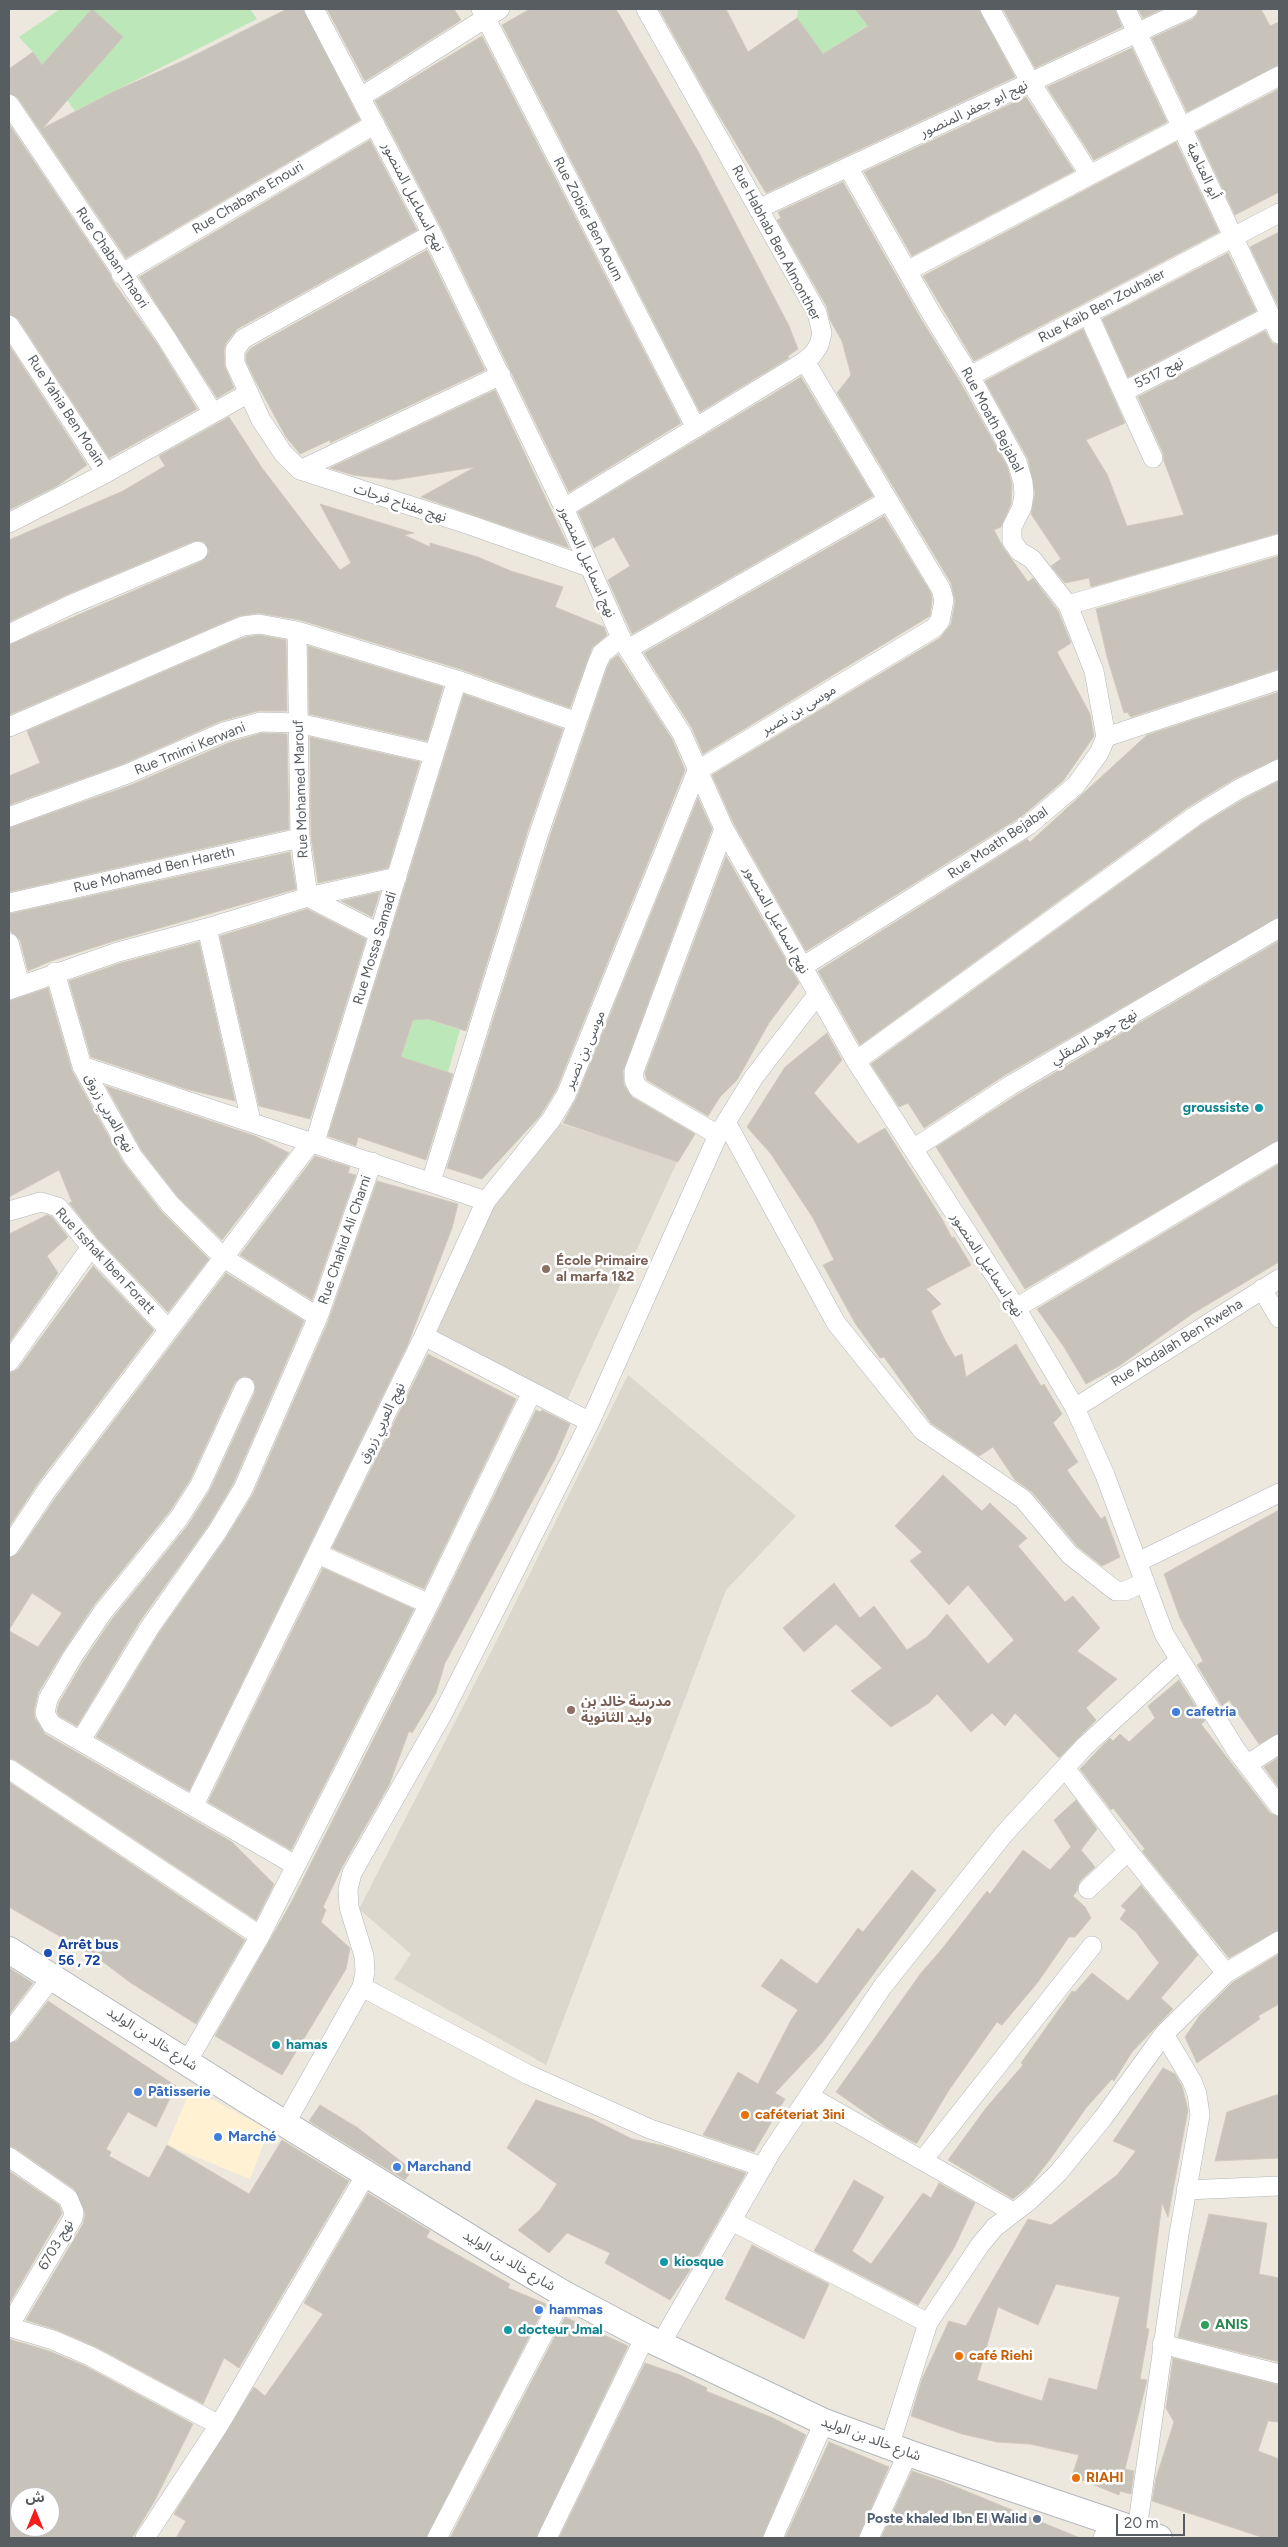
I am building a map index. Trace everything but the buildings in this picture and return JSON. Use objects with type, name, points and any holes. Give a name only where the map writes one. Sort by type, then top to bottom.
[{"type":"street","name":"نهج اسماعيل المنصور","points":[[314,9],[432,234],[501,375],[564,508],[624,644],[682,734],[697,772],[724,829],[817,995],[856,1061],[1016,1308],[1074,1408],[1105,1475],[1164,1634],[1236,1750],[1279,1806]]},
{"type":"street","name":"Rue Habhab Ben Almonther","points":[[564,508],[805,361],[820,345],[820,323],[760,208],[646,9]]},
{"type":"street","points":[[990,9],[1031,83],[1090,175]]},
{"type":"street","name":"أبو العتاهية","points":[[1126,9],[1235,237],[1279,334]]},
{"type":"street","name":"نهج ابو جعفر المنصور","points":[[760,208],[1188,9]]},
{"type":"street","points":[[361,97],[489,12]]},
{"type":"street","name":"Rue Zobier Ben Aoum","points":[[489,12],[696,428]]},
{"type":"street","points":[[907,271],[1279,76]]},
{"type":"street","name":"Rue Chaban Thaori","points":[[9,104],[121,274],[167,339],[213,413]]},
{"type":"street","name":"Rue Chabane Enouri","points":[[121,274],[375,124]]},
{"type":"street","name":"Rue Moath Bejabal","points":[[802,966],[1029,825],[1076,786],[1099,753],[1106,737],[1094,671],[1068,605],[1032,559],[1019,551],[1012,541],[1012,527],[1022,507],[1023,482],[1016,462],[970,376],[848,167]]},
{"type":"street","name":"Rue Kaib Ben Zouhaier","points":[[970,376],[1279,213]]},
{"type":"street","points":[[432,234],[243,339],[235,350],[235,363],[249,393],[272,438],[300,470],[501,375]]},
{"type":"street","name":"نهج 5517","points":[[1088,314],[1123,392],[1270,316]]},
{"type":"street","name":"Rue Yahia Ben Moain","points":[[9,325],[106,473]]},
{"type":"street","points":[[431,1182],[539,832],[602,653],[624,644],[887,501],[805,361]]},
{"type":"street","points":[[1123,392],[1153,458]]},
{"type":"street","points":[[9,523],[106,473],[249,393]]},
{"type":"street","name":"نهج مفتاح فرحات","points":[[300,470],[470,525],[589,567]]},
{"type":"street","name":"موسى بن نصير","points":[[486,1201],[551,1120],[566,1095],[697,772],[934,628],[940,621],[944,600],[941,589],[887,501]]},
{"type":"street","points":[[1068,605],[1279,544]]},
{"type":"street","points":[[9,634],[198,551]]},
{"type":"street","points":[[9,727],[243,626],[259,624],[297,631],[457,680],[577,722]]},
{"type":"street","name":"Rue Mohamed Marouf","points":[[297,631],[300,838],[308,897]]},
{"type":"street","points":[[397,877],[457,680]]},
{"type":"street","points":[[1106,737],[1279,680]]},
{"type":"street","name":"Rue Tmimi Kerwani","points":[[9,817],[127,774],[241,727],[280,721],[298,723],[434,754]]},
{"type":"street","points":[[856,1061],[1195,816],[1239,789],[1279,769]]},
{"type":"street","points":[[724,829],[634,1071],[634,1080],[638,1088],[722,1128],[836,1323],[923,1431],[1023,1499],[1070,1555],[1116,1591],[1125,1591],[1145,1582]]},
{"type":"street","name":"Rue Mohamed Ben Hareth","points":[[9,903],[300,838]]},
{"type":"street","name":"Rue Mossa Samadi","points":[[14,988],[118,952],[207,928],[308,897],[397,877],[314,1142]]},
{"type":"street","points":[[308,897],[380,934]]},
{"type":"street","points":[[207,928],[251,1121]]},
{"type":"street","name":"نهج جوهر الصقلي","points":[[912,1149],[1011,1085],[1279,928]]},
{"type":"street","points":[[9,943],[14,988]]},
{"type":"street","name":"نهج العربي زروق","points":[[56,972],[82,1066],[133,1157],[170,1204],[224,1258],[318,1317]]},
{"type":"street","points":[[285,2124],[362,1987],[365,1972],[364,1956],[349,1907],[348,1890],[352,1873],[442,1714],[590,1422],[722,1128],[754,1077],[817,995]]},
{"type":"street","points":[[82,1066],[486,1201]]},
{"type":"street","points":[[9,1547],[47,1490],[168,1329],[314,1142]]},
{"type":"street","points":[[1016,1308],[1279,1150]]},
{"type":"street","name":"Rue Chahid Ali Charni","points":[[80,1740],[150,1627],[217,1532],[243,1490],[318,1317],[372,1162]]},
{"type":"street","name":"نهج العربي زروق","points":[[194,1805],[424,1336],[486,1201]]},
{"type":"street","name":"Rue Isshak Iben Foratt","points":[[9,1211],[31,1203],[50,1203],[65,1213],[92,1247],[168,1329]]},
{"type":"street","points":[[9,1362],[92,1247]]},
{"type":"street","name":"Rue Abdalah Ben Rweha","points":[[1074,1408],[1279,1279]]},
{"type":"street","points":[[1262,1290],[1279,1318]]},
{"type":"street","points":[[424,1336],[590,1422]]},
{"type":"street","points":[[245,1387],[200,1484],[179,1518],[103,1612],[73,1656],[48,1699],[45,1713],[51,1724],[295,1865]]},
{"type":"street","points":[[187,2062],[260,1936],[429,1604],[532,1392]]},
{"type":"street","points":[[1138,1562],[1279,1493]]},
{"type":"street","points":[[318,1554],[429,1604]]},
{"type":"street","points":[[547,2538],[652,2341],[732,2221],[763,2166],[883,1986],[1004,1834],[1085,1746],[1179,1660]]},
{"type":"street","points":[[1248,1764],[1279,1744]]},
{"type":"street","points":[[1065,1768],[1128,1851],[1226,1973]]},
{"type":"street","points":[[9,1769],[260,1936]]},
{"type":"street","points":[[1088,1889],[1128,1851]]},
{"type":"street","points":[[868,2538],[898,2450],[928,2322],[980,2246],[995,2226],[1029,2201],[1058,2173],[1103,2118],[1164,2034],[1226,1973],[1279,1941]]},
{"type":"street","points":[[923,2160],[1092,1946]]},
{"type":"street","name":"شارع خالد بن الوليد","points":[[9,1950],[285,2124],[564,2294],[652,2341],[824,2422],[1107,2530],[1148,2534]]},
{"type":"street","points":[[9,2033],[53,1976]]},
{"type":"street","points":[[362,1987],[527,2074],[632,2121],[763,2166]]},
{"type":"street","points":[[1148,2534],[1162,2344],[1186,2190],[1198,2129],[1200,2107],[1192,2081],[1164,2034]]},
{"type":"street","points":[[809,2096],[1013,2212]]},
{"type":"street","name":"نهج 6703","points":[[9,2157],[68,2198],[74,2212],[73,2218],[9,2326]]},
{"type":"street","points":[[145,2538],[219,2425],[367,2173]]},
{"type":"street","points":[[1186,2190],[1279,2186]]},
{"type":"street","points":[[732,2221],[928,2322]]},
{"type":"street","points":[[437,2538],[564,2294]]},
{"type":"street","points":[[9,2326],[53,2340],[90,2356],[219,2425]]},
{"type":"street","points":[[1162,2344],[1279,2374]]},
{"type":"street","points":[[773,2538],[824,2422]]},
{"type":"shaded area","name":"École Primaire al marfa 1&2","points":[[558,1123],[678,1160],[565,1405],[434,1332],[493,1206],[531,1161]]},
{"type":"shaded area","name":"مدرسة خالد بن وليد الثانوية","points":[[628,1375],[796,1516],[726,1590],[546,2065],[394,1979],[411,1954],[359,1909],[494,1646]]},
{"type":"shaded area","name":"Marché","points":[[191,2088],[269,2130],[250,2179],[167,2145]]},
{"type":"green space","points":[[60,9],[250,9],[257,19],[75,111],[33,52],[19,37]]},
{"type":"green space","points":[[798,9],[855,9],[868,25],[823,54],[797,18]]},
{"type":"green space","points":[[415,1015],[460,1030],[448,1072],[401,1058]]},
{"type":"place","name":"groussiste","points":[[1259,1108]]},
{"type":"place","name":"École Primaire al marfa 1&2","points":[[546,1269]]},
{"type":"place","name":"مدرسة خالد بن وليد الثانوية","points":[[571,1710]]},
{"type":"place","name":"cafetria","points":[[1176,1712]]},
{"type":"place","name":"Arrêt bus 56 , 72","points":[[48,1953]]},
{"type":"place","name":"hamas","points":[[276,2045]]},
{"type":"place","name":"Pâtisserie","points":[[138,2092]]},
{"type":"place","name":"caféteriat 3ini","points":[[745,2115]]},
{"type":"place","name":"Marché","points":[[218,2137]]},
{"type":"place","name":"Marchand","points":[[397,2167]]},
{"type":"place","name":"kiosque","points":[[664,2262]]},
{"type":"place","name":"hammas","points":[[539,2310]]},
{"type":"place","name":"ANIS","points":[[1205,2325]]},
{"type":"place","name":"docteur Jmal","points":[[508,2330]]},
{"type":"place","name":"café Riehi","points":[[959,2356]]},
{"type":"place","name":"RIAHI","points":[[1076,2478]]},
{"type":"place","name":"Poste khaled Ibn El Walid","points":[[1037,2519]]}]
